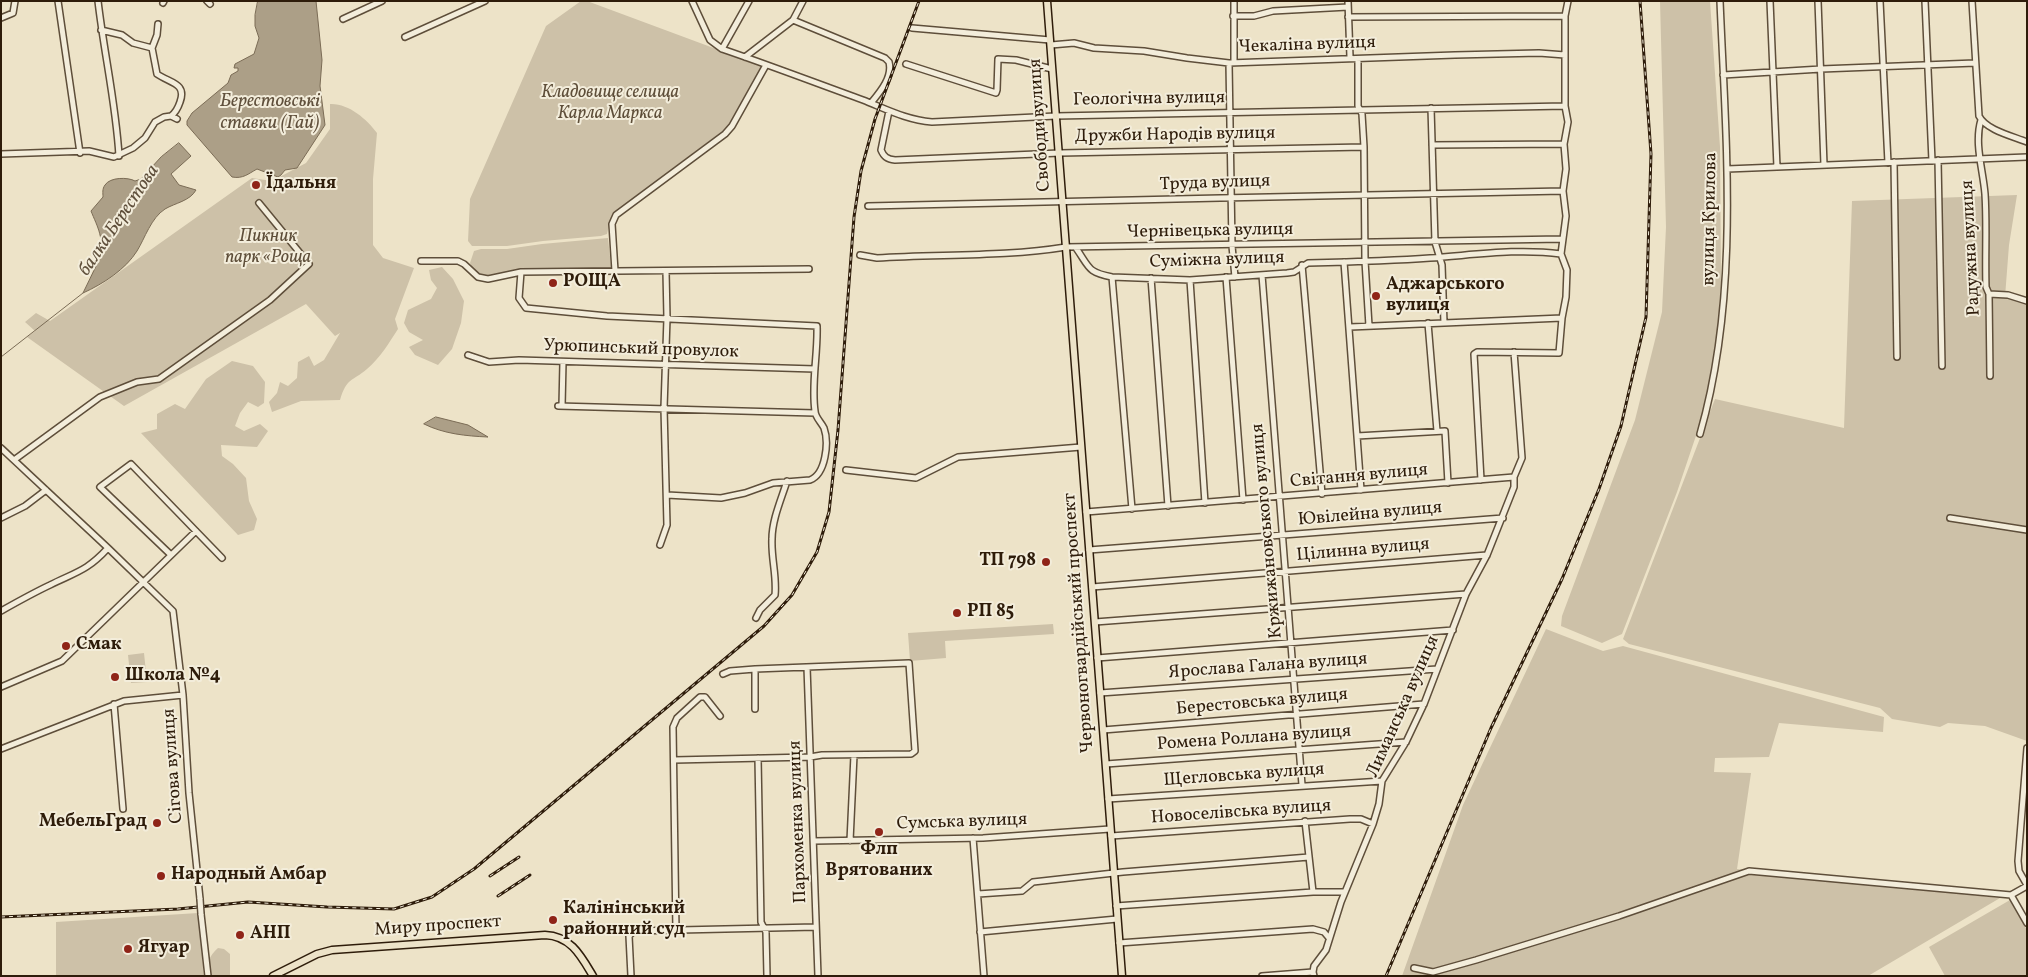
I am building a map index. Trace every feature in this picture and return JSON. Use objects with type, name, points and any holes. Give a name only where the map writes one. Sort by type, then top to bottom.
[{"type":"main road","name":"Свободи вулиця","points":[[1048,1],[1068,267]]},
{"type":"main road","name":"Червоногвардійський проспект","points":[[1068,267],[1122,976]]},
{"type":"main road","name":"Миру проспект","points":[[273,976],[317,954],[332,950],[545,935],[563,938],[580,955],[593,976]]},
{"type":"street","points":[[1,18],[13,14],[15,1]]},
{"type":"street","points":[[58,1],[80,153]]},
{"type":"street","points":[[98,1],[117,128],[119,156]]},
{"type":"street","points":[[343,19],[382,1]]},
{"type":"street","points":[[405,37],[485,1]]},
{"type":"street","points":[[692,1],[710,40],[722,49],[749,1]]},
{"type":"street","points":[[695,8],[699,1]]},
{"type":"street","points":[[745,57],[792,20],[803,1]]},
{"type":"street","points":[[1234,1],[1230,148],[1232,246],[1235,277]]},
{"type":"street","points":[[1481,480],[1473,357],[1478,352],[1559,354],[1566,297],[1567,270],[1560,254],[1566,216],[1563,191],[1566,169],[1564,144],[1568,122],[1565,106],[1565,16],[1568,1]]},
{"type":"street","name":"вулиця Крилова","points":[[1700,434],[1710,400],[1721,333],[1726,256],[1727,169],[1720,1]]},
{"type":"street","points":[[1770,1],[1777,167]]},
{"type":"street","points":[[1818,1],[1824,165]]},
{"type":"street","points":[[1880,1],[1888,162]]},
{"type":"street","points":[[1925,1],[1935,161],[1942,366]]},
{"type":"street","name":"Радужна вулиця","points":[[1972,1],[1978,111],[1981,120],[1978,129],[1985,194],[1986,287],[1989,294],[1990,376]]},
{"type":"street","points":[[1233,16],[1254,16],[1273,11],[1348,4],[1350,58]]},
{"type":"street","points":[[1348,17],[1565,16]]},
{"type":"street","points":[[792,20],[885,58],[889,62],[890,66],[886,82],[871,103]]},
{"type":"street","points":[[158,24],[157,35],[152,48],[157,74],[176,84],[182,94],[179,104],[170,116]]},
{"type":"street","name":"Чекаліна вулиця","points":[[912,28],[1074,43],[1094,48],[1144,51],[1187,58],[1232,62],[1483,54],[1539,53],[1565,55]]},
{"type":"street","points":[[102,30],[122,35],[133,43],[152,48]]},
{"type":"street","name":"Геологічна вулиця","points":[[722,49],[907,118],[932,122],[1056,116],[1565,106]]},
{"type":"street","points":[[906,64],[992,93],[996,93],[997,90],[998,59],[1016,60],[1052,69]]},
{"type":"street","points":[[1358,59],[1358,106],[1364,147],[1364,242],[1369,326]]},
{"type":"street","points":[[1723,75],[1975,63]]},
{"type":"street","points":[[615,271],[612,224],[616,215],[726,134],[766,65]]},
{"type":"street","points":[[1430,108],[1435,242],[1442,266],[1444,323]]},
{"type":"street","name":"Дружби Народів вулиця","points":[[889,111],[881,150],[888,159],[1230,148],[1364,147]]},
{"type":"street","points":[[1,154],[80,153],[89,151],[109,157],[119,156],[145,138],[155,122],[170,116],[176,119]]},
{"type":"street","points":[[1981,120],[1990,126],[2027,142]]},
{"type":"street","points":[[1432,146],[1564,144]]},
{"type":"street","points":[[1727,169],[2027,157]]},
{"type":"street","points":[[1894,162],[1897,357]]},
{"type":"street","name":"Труда вулиця","points":[[868,206],[1062,203],[1231,196],[1563,191]]},
{"type":"street","points":[[14,460],[100,397],[137,382],[159,379],[270,300],[309,264],[259,204]]},
{"type":"street","name":"Чернівецька вулиця","points":[[860,255],[877,258],[1030,253],[1066,247],[1232,246],[1562,239]]},
{"type":"street","name":"Суміжна вулиця","points":[[1076,248],[1092,272],[1112,277],[1190,280],[1294,272],[1308,262],[1365,261],[1501,252],[1560,254]]},
{"type":"street","points":[[421,261],[458,261],[478,277],[488,279],[521,272],[809,269]]},
{"type":"street","points":[[1344,262],[1361,490]]},
{"type":"street","points":[[1302,265],[1322,494]]},
{"type":"street","points":[[660,545],[667,525],[664,408],[667,318],[666,271]]},
{"type":"street","points":[[521,272],[519,298],[526,308],[581,315],[816,326],[815,413],[826,437],[823,464],[815,478],[773,483],[745,493],[720,498],[667,495]]},
{"type":"street","name":"Кржижановського вулиця","points":[[1262,275],[1302,785]]},
{"type":"street","points":[[1112,277],[1132,509]]},
{"type":"street","points":[[1226,277],[1243,500]]},
{"type":"street","points":[[1151,278],[1168,506]]},
{"type":"street","points":[[1190,280],[1205,504]]},
{"type":"street","points":[[1989,294],[2008,295],[2027,301]]},
{"type":"street","points":[[1350,327],[1562,318]]},
{"type":"street","points":[[1428,324],[1437,431]]},
{"type":"street","points":[[1514,352],[1522,458],[1514,478]]},
{"type":"street","name":"Урюпинський провулок","points":[[468,355],[489,362],[519,360],[815,369]]},
{"type":"street","points":[[564,362],[560,406],[815,413]]},
{"type":"street","points":[[1357,436],[1442,430],[1446,434],[1448,483]]},
{"type":"street","points":[[846,470],[916,478],[958,457],[1081,447]]},
{"type":"street","name":"Сігова вулиця","points":[[1,448],[173,611],[208,976]]},
{"type":"street","points":[[171,555],[100,487],[131,464],[222,558]]},
{"type":"street","name":"Світання вулиця","points":[[1086,512],[1514,478]]},
{"type":"street","name":"Лиманська вулиця","points":[[1314,974],[1314,966],[1326,950],[1345,892],[1373,824],[1379,804],[1382,781],[1406,742],[1424,704],[1466,594],[1487,555],[1503,518],[1514,487],[1514,478]]},
{"type":"street","points":[[756,618],[760,610],[775,595],[776,576],[772,540],[773,527],[787,481]]},
{"type":"street","points":[[1,518],[25,506],[46,490]]},
{"type":"street","name":"Ювілейна вулиця","points":[[1089,550],[1503,518]]},
{"type":"street","points":[[1950,518],[2027,530]]},
{"type":"street","points":[[1,687],[62,661],[196,531]]},
{"type":"street","points":[[1,611],[52,584],[75,575],[95,562],[108,548]]},
{"type":"street","name":"Цілинна вулиця","points":[[1092,588],[1487,555]]},
{"type":"street","points":[[1095,622],[1466,594]]},
{"type":"street","points":[[1097,658],[1453,630]]},
{"type":"street","points":[[674,760],[912,754],[915,751],[909,663],[730,671],[723,674]]},
{"type":"street","name":"Пархоменка вулиця","points":[[807,667],[818,976]]},
{"type":"street","name":"Ярослава Галана вулиця","points":[[1100,693],[1437,669]]},
{"type":"street","points":[[755,670],[755,709]]},
{"type":"street","points":[[1,748],[124,701],[182,695]]},
{"type":"street","points":[[676,930],[672,727],[676,718],[702,696],[720,716]]},
{"type":"street","points":[[114,704],[123,809]]},
{"type":"street","name":"Берестовська вулиця","points":[[1103,730],[1424,704]]},
{"type":"street","name":"Ромена Роллана вулиця","points":[[1106,764],[1406,742]]},
{"type":"street","points":[[1414,968],[1433,972],[1476,960],[1619,916],[1749,871],[2011,895],[2027,885],[2019,871],[2018,861],[2027,748]]},
{"type":"street","points":[[850,841],[854,755]]},
{"type":"street","points":[[758,758],[761,922],[766,932],[767,976]]},
{"type":"street","name":"Щегловська вулиця","points":[[1108,799],[1382,781]]},
{"type":"street","name":"Новоселівська вулиця","points":[[1111,833],[1362,819],[1373,824]]},
{"type":"street","points":[[1305,822],[1313,892]]},
{"type":"street","name":"Сумська вулиця","points":[[814,841],[1111,833]]},
{"type":"street","points":[[973,838],[984,976]]},
{"type":"street","points":[[978,894],[1022,891],[1033,882],[1309,857]]},
{"type":"street","points":[[1116,906],[1313,892],[1345,892]]},
{"type":"street","points":[[2011,895],[2027,923]]},
{"type":"street","points":[[980,932],[1117,919]]},
{"type":"street","points":[[631,976],[630,936],[634,931],[816,927]]},
{"type":"street","points":[[1119,943],[1313,929],[1324,932],[1329,938]]},
{"type":"street","points":[[1262,976],[1314,974]]},
{"type":"green space","name":"Кладовище селища Карла Маркса","points":[[581,1],[587,1],[762,66],[728,127],[614,213],[607,234],[507,246],[472,246],[468,241],[470,199],[546,26]]},
{"type":"green space","points":[[1660,1],[1710,1],[1720,147],[1721,282],[1717,343],[1704,412],[1677,492],[1622,634],[1602,643],[1561,626],[1562,616],[1635,420],[1662,312],[1666,227]]},
{"type":"green space","name":"Пикник парк «Роща","points":[[330,104],[337,104],[350,109],[368,122],[377,133],[373,179],[373,245],[383,258],[414,268],[395,319],[398,329],[376,360],[345,387],[340,400],[301,401],[272,412],[269,402],[277,393],[280,382],[288,386],[297,378],[298,362],[309,356],[314,366],[324,360],[340,333],[335,336],[306,304],[124,406],[27,337],[35,331],[25,322],[36,313],[50,321],[252,178],[272,181],[306,163],[330,129]]},
{"type":"green space","points":[[2017,195],[2009,245],[2005,297],[2027,303],[2027,741],[1985,726],[1948,723],[1940,727],[1892,719],[1880,708],[1629,644],[1623,639],[1715,399],[1844,428],[1852,201]]},
{"type":"green space","points":[[608,238],[610,269],[522,270],[489,276],[479,274],[473,270],[470,263],[474,251],[481,249],[507,249]]},
{"type":"green space","points":[[442,267],[453,279],[464,301],[461,323],[452,349],[438,365],[415,355],[409,347],[423,340],[409,332],[404,323],[408,310],[431,299],[437,288],[431,280],[429,270]]},
{"type":"green space","points":[[232,361],[253,366],[265,382],[264,403],[258,407],[248,402],[240,413],[235,426],[244,431],[260,424],[268,431],[257,447],[221,445],[222,456],[233,464],[246,478],[249,501],[257,519],[254,530],[238,535],[141,433],[157,429],[157,414],[175,404],[185,409],[206,379]]},
{"type":"green space","points":[[1053,624],[1054,634],[945,641],[946,658],[910,661],[908,633]]},
{"type":"green space","points":[[1546,629],[1603,651],[1623,646],[1884,717],[1883,732],[1779,723],[1769,757],[1715,758],[1714,772],[1751,773],[1737,869],[2000,898],[1868,976],[1402,976],[1463,805]]},
{"type":"green space","points":[[144,653],[147,682],[131,683],[128,655]]},
{"type":"green space","points":[[2010,900],[2027,930],[2027,976],[1945,976],[1929,947]]},
{"type":"green space","name":"Ягуар","points":[[198,913],[204,976],[56,976],[56,922]]},
{"type":"green space","points":[[218,948],[224,949],[230,954],[230,976],[208,976],[209,960]]},
{"type":"water","name":"Берестовські ставки (Гай)","points":[[258,1],[316,1],[322,60],[320,86],[325,125],[297,168],[285,170],[278,177],[257,169],[242,177],[232,177],[187,125],[187,121],[192,113],[228,83],[231,75],[238,71],[238,68],[234,68],[235,64],[254,54],[259,38],[255,26]]},
{"type":"water","name":"Берестовські ставки (Гай)","points":[[179,143],[191,156],[171,174],[179,185],[196,190],[186,199],[160,213],[127,264],[106,281],[83,293],[99,260],[101,240],[91,211],[103,197],[105,185],[107,182],[115,179],[124,178],[135,181],[141,179],[161,157]]},
{"type":"water","points":[[436,417],[468,425],[488,437],[455,434],[424,424]]},
{"type":"waterway","name":"балка Берестова","points":[[1,357],[83,293]]},
{"type":"railway","points":[[1,917],[178,909],[248,902],[394,909],[432,897],[474,869],[764,626],[792,595],[817,552],[829,512],[838,430],[854,217],[861,171],[875,119],[919,1]]},
{"type":"railway","points":[[1386,976],[1491,728],[1562,579],[1599,489],[1621,426],[1646,317],[1651,154],[1640,1]]},
{"type":"railway","points":[[490,876],[519,857]]},
{"type":"railway","points":[[498,896],[530,875]]},
{"type":"place","name":"Їдальня","points":[[256,185]]},
{"type":"place","name":"РОЩА","points":[[553,283]]},
{"type":"place","name":"Аджарського вулиця","points":[[1376,296]]},
{"type":"place","name":"ТП 798","points":[[1046,562]]},
{"type":"place","name":"РП 85","points":[[957,613]]},
{"type":"place","name":"Смак","points":[[66,646]]},
{"type":"place","name":"Школа №4","points":[[115,677]]},
{"type":"place","name":"МебельГрад","points":[[157,823]]},
{"type":"place","name":"Флп Врятованих","points":[[879,832]]},
{"type":"place","name":"Народный Амбар","points":[[161,876]]},
{"type":"place","name":"Калінінський районний суд","points":[[553,920]]},
{"type":"place","name":"АНП","points":[[240,935]]},
{"type":"place","name":"Ягуар","points":[[128,949]]}]
